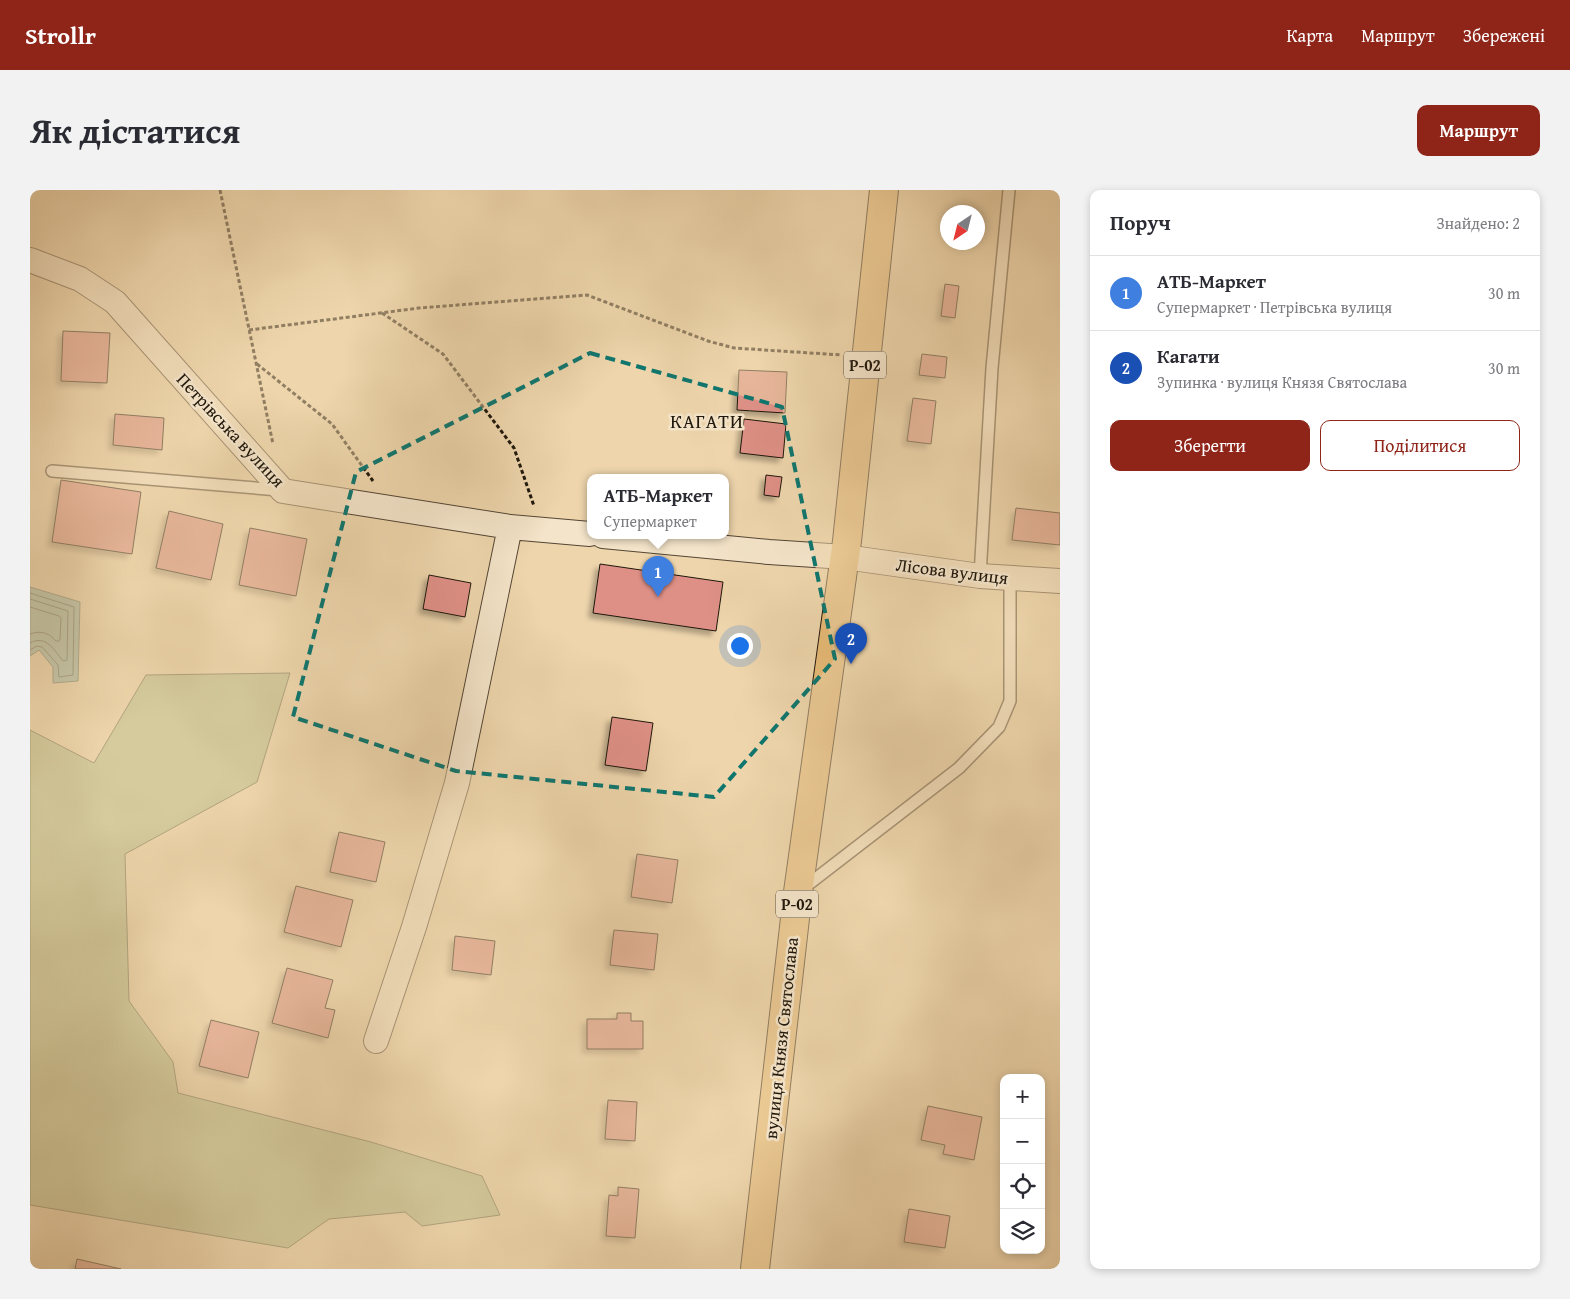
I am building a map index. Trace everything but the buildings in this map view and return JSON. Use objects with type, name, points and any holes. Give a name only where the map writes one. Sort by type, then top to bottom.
[{"type":"main road","name":"Р-02","points":[[846,549],[884,190]]},
{"type":"main road","name":"вулиця Князя Святослава","points":[[755,1269],[798,892],[846,549]]},
{"type":"street","name":"Петрівська вулиця","points":[[30,260],[80,279],[114,302],[283,491],[510,527],[587,534]]},
{"type":"street","points":[[376,1041],[414,927],[456,783],[510,527]]},
{"type":"street","points":[[635,539],[769,552],[846,549]]},
{"type":"street","name":"Лісова вулиця","points":[[846,549],[980,576],[1060,581]]},
{"type":"lane","points":[[980,576],[992,368],[1009,190]]},
{"type":"lane","points":[[52,470],[283,491]]},
{"type":"lane","points":[[798,892],[958,768],[999,727],[1010,701],[1010,578]]},
{"type":"path","points":[[220,190],[274,445]]},
{"type":"path","points":[[249,330],[419,308],[587,295],[734,348],[850,355]]},
{"type":"path","points":[[382,312],[444,354],[514,448],[543,530]]},
{"type":"path","points":[[256,363],[332,424],[392,508]]},
{"type":"highlighted area","points":[[590,353],[782,407],[835,659],[714,797],[456,771],[293,717],[356,472]]},
{"type":"green space","points":[[290,673],[257,782],[125,854],[129,1001],[173,1062],[178,1093],[371,1142],[482,1176],[500,1215],[422,1226],[405,1212],[329,1219],[288,1248],[30,1205],[30,730],[94,763],[146,675]]},
{"type":"water","points":[[30,587],[80,602],[78,681],[53,683],[53,667],[39,650],[30,656]]},
{"type":"place","name":"АТБ-Маркет","points":[[658,597]]},
{"type":"place","name":"Кагати","points":[[851,664]]},
{"type":"district","name":"КАГАТИ","points":[[707,421]]}]
